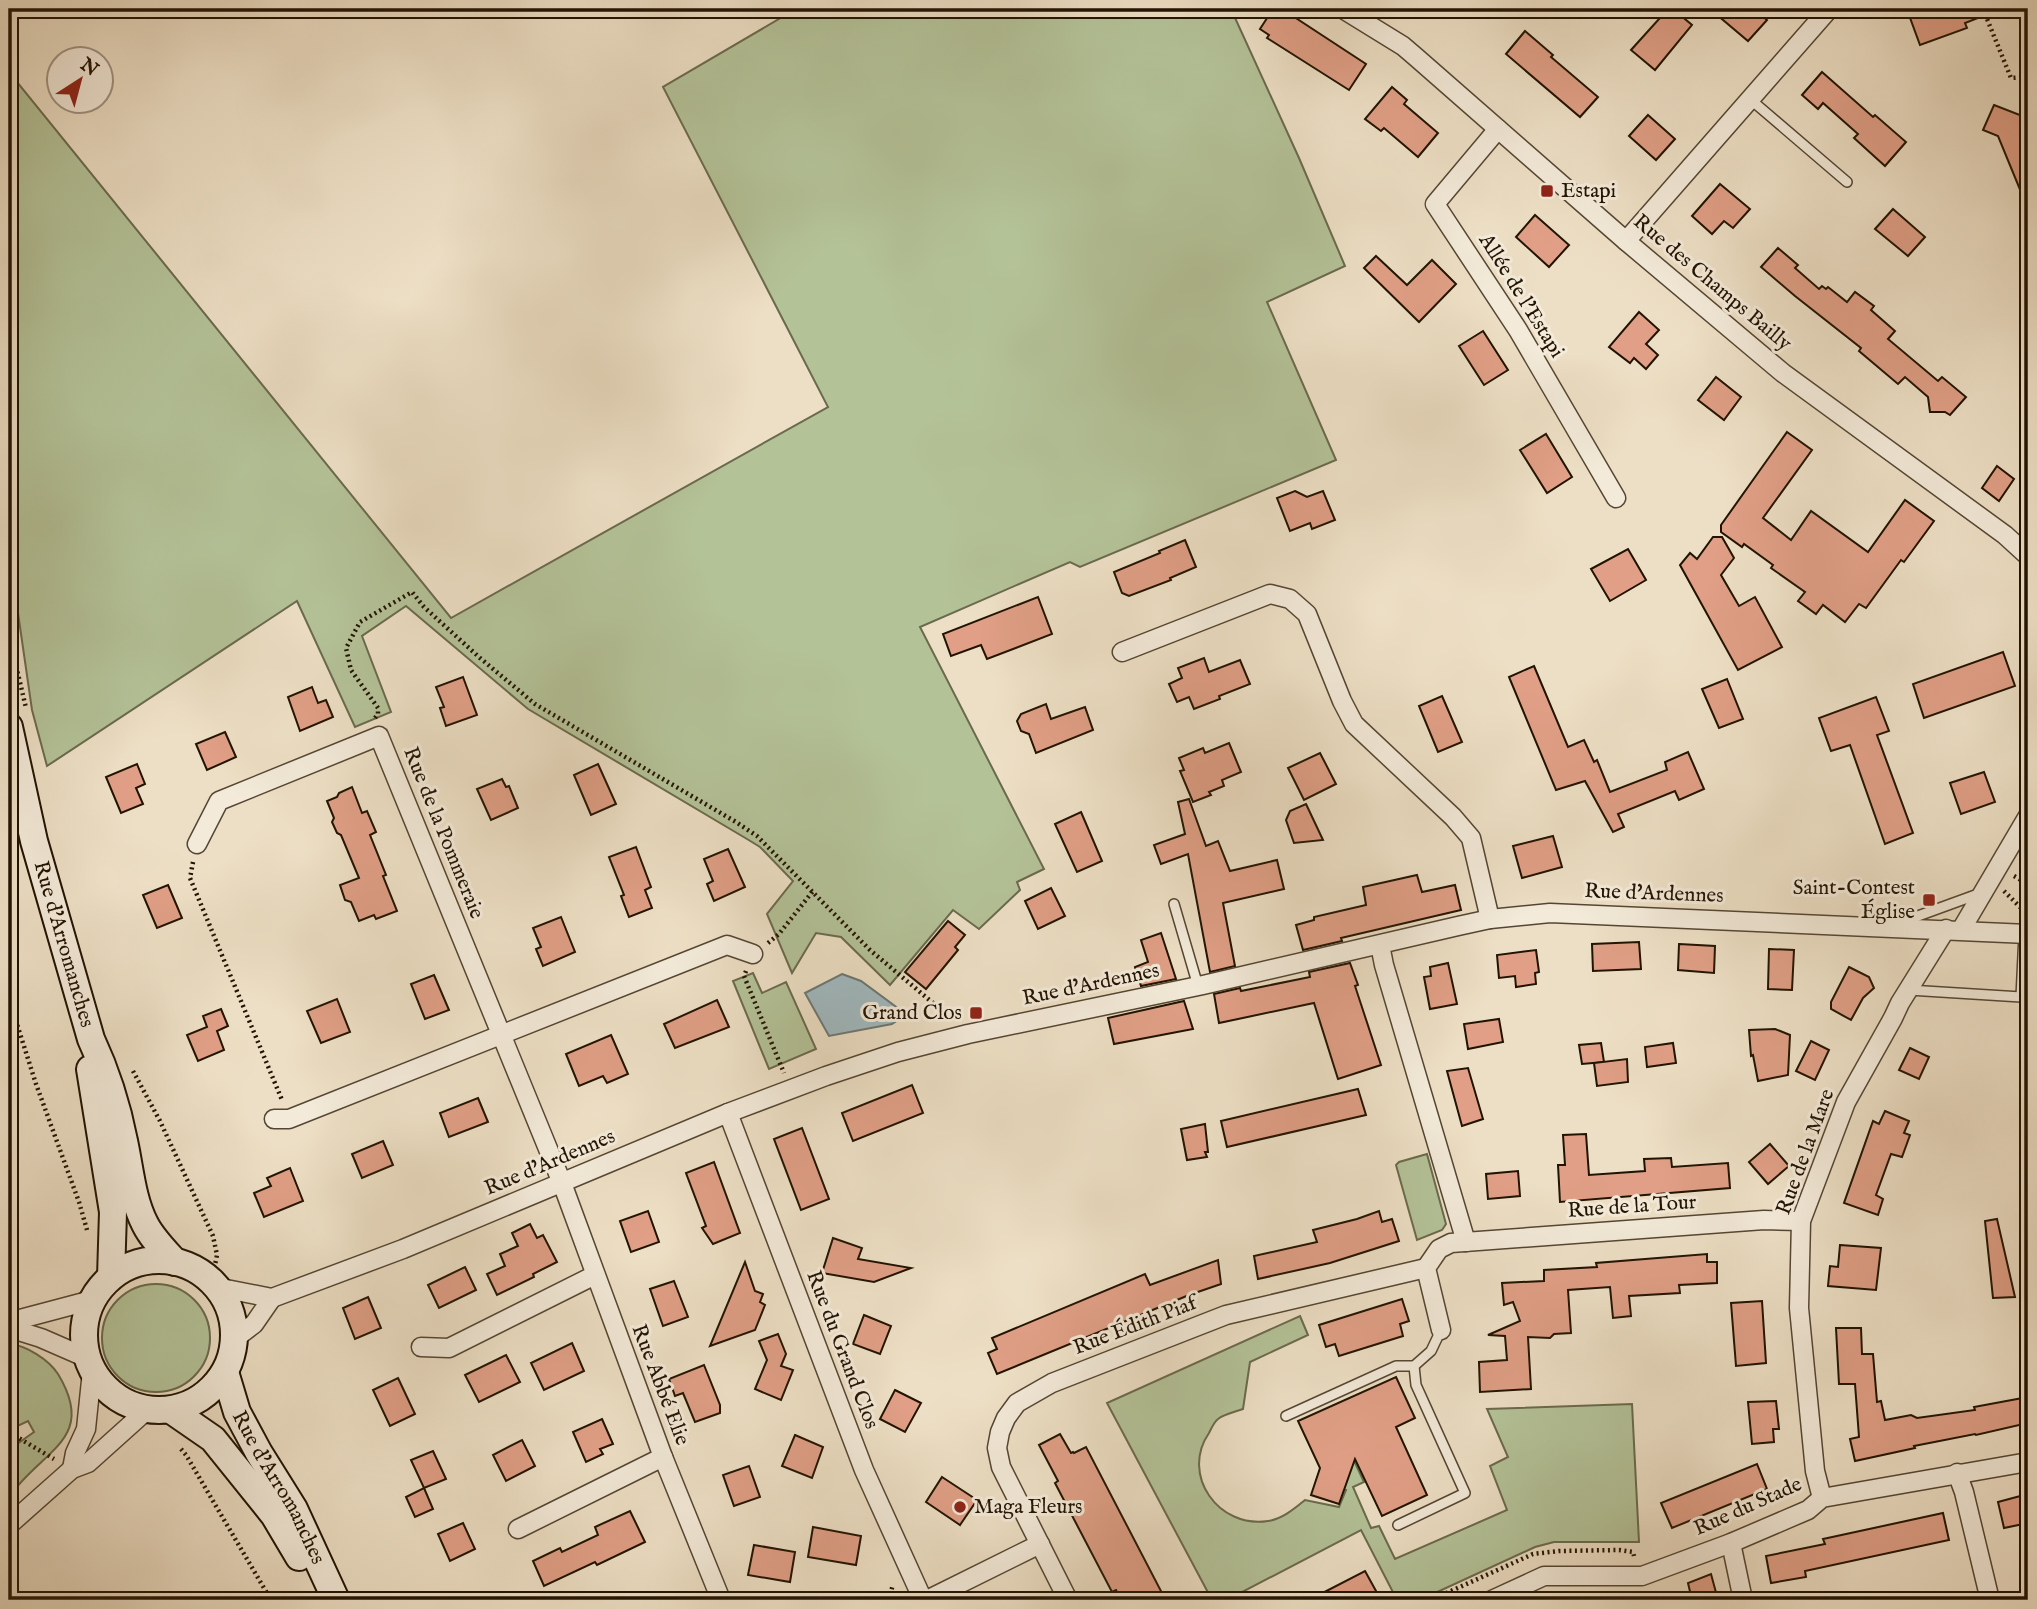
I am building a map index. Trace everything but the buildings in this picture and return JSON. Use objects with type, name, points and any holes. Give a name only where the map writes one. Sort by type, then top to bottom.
[{"type":"main road","name":"Rue d'Arromanches","points":[[9,727],[34,841],[91,1039]]},
{"type":"main road","points":[[91,1039],[105,1069],[124,1136],[138,1208],[154,1238],[175,1262]]},
{"type":"main road","points":[[91,1039],[90,1070],[113,1212],[111,1277]]},
{"type":"main road","points":[[141,1262],[175,1262],[188,1266],[214,1285],[225,1299],[233,1325],[233,1340],[225,1373],[213,1388],[198,1400],[159,1410],[125,1403],[98,1381],[89,1364],[83,1342],[84,1322],[92,1300],[111,1277],[130,1265],[141,1262]]},
{"type":"main road","name":"Rue d'Arromanches","points":[[225,1373],[237,1412],[294,1508],[336,1600]]},
{"type":"main road","name":"Rue d'Arromanches","points":[[159,1410],[213,1439],[248,1480],[291,1542],[319,1600]]},
{"type":"street","name":"Rue des Champs Bailly","points":[[1343,9],[1403,46],[1626,241],[1783,373],[2005,535],[2028,556]]},
{"type":"street","points":[[1626,241],[1829,9]]},
{"type":"street","name":"Allée de l'Estapi","points":[[1498,129],[1435,204],[1518,330],[1616,498]]},
{"type":"street","points":[[1122,652],[1269,594],[1290,599],[1307,614],[1354,724],[1453,817],[1471,838],[1490,919]]},
{"type":"street","name":"Rue de la Pommeraie","points":[[197,844],[219,801],[379,736],[562,1183]]},
{"type":"street","points":[[1953,929],[1986,887],[2028,816]]},
{"type":"street","name":"Rue d'Ardennes","points":[[272,1298],[403,1249],[728,1113],[862,1064],[968,1034],[1198,986],[1490,919],[1549,913],[2026,933]]},
{"type":"street","name":"Rue de la Mare","points":[[1822,1498],[1815,1471],[1799,1308],[1801,1221],[1846,1102],[1907,990],[1953,929]]},
{"type":"street","points":[[274,1119],[289,1119],[727,945],[753,954]]},
{"type":"street","points":[[1380,945],[1466,1242]]},
{"type":"street","name":"Rue du Grand Clos","points":[[728,1113],[864,1470],[925,1600]]},
{"type":"street","name":"Rue Abbé Elie","points":[[562,1183],[663,1458],[721,1600]]},
{"type":"street","name":"Rue de la Tour","points":[[1426,1268],[1439,1249],[1451,1243],[1764,1220],[1801,1221]]},
{"type":"street","points":[[1426,1268],[1441,1330]]},
{"type":"street","name":"Rue Édith Piaf","points":[[1068,1600],[1001,1467],[997,1448],[1000,1432],[1017,1403],[1052,1383],[1226,1315],[1426,1268]]},
{"type":"street","points":[[421,1347],[449,1348],[595,1275]]},
{"type":"street","points":[[214,1285],[272,1298],[254,1324],[233,1340]]},
{"type":"street","points":[[9,1322],[92,1300]]},
{"type":"street","points":[[9,1328],[41,1338],[89,1364],[86,1429],[75,1453],[72,1469]]},
{"type":"street","points":[[9,1525],[72,1469],[88,1463],[159,1410]]},
{"type":"street","points":[[518,1529],[663,1458]]},
{"type":"street","name":"Rue du Stade","points":[[1492,1600],[1544,1576],[1642,1576],[1731,1543],[1808,1510],[1822,1498],[2028,1462]]},
{"type":"street","points":[[1956,1474],[1964,1492],[1990,1600]]},
{"type":"street","points":[[1731,1543],[1743,1600]]},
{"type":"street","points":[[925,1600],[1040,1544]]},
{"type":"lane","points":[[1750,99],[1847,182]]},
{"type":"lane","points":[[1891,926],[1986,887]]},
{"type":"lane","points":[[1174,904],[1198,986]]},
{"type":"lane","points":[[1907,990],[2021,997],[2026,933]]},
{"type":"lane","points":[[1286,1416],[1396,1366],[1414,1366],[1432,1351],[1441,1330]]},
{"type":"lane","points":[[1398,1525],[1465,1493],[1416,1385],[1414,1366]]},
{"type":"path","points":[[1983,9],[2011,78],[2028,77]]},
{"type":"path","points":[[374,719],[378,708],[351,670],[346,648],[360,622],[412,592],[424,607],[461,641],[535,704],[757,836],[870,950],[968,1034]]},
{"type":"path","points":[[190,878],[277,1088]]},
{"type":"path","points":[[1986,887],[2003,890],[2028,915]]},
{"type":"path","points":[[779,934],[813,891]]},
{"type":"path","points":[[744,976],[784,1073]]},
{"type":"path","points":[[9,999],[89,1237]]},
{"type":"path","points":[[135,1076],[160,1121],[215,1241],[214,1285]]},
{"type":"path","points":[[159,1410],[166,1434],[186,1455],[271,1600]]},
{"type":"path","points":[[9,1437],[17,1437],[72,1469]]},
{"type":"green space","points":[[796,9],[1231,9],[1345,266],[1267,302],[1336,460],[1080,567],[1070,562],[920,627],[1044,869],[1017,882],[1020,890],[979,929],[953,910],[890,985],[841,937],[816,933],[792,973],[767,914],[793,881],[760,847],[528,709],[406,606],[362,636],[391,712],[355,727],[297,601],[47,766],[32,710],[9,551],[9,72],[451,618],[828,407],[663,87]]},
{"type":"green space","points":[[753,973],[762,993],[786,982],[816,1049],[769,1069],[733,981]]},
{"type":"green space","points":[[1427,1154],[1446,1224],[1442,1230],[1417,1240],[1396,1165]]},
{"type":"green space","points":[[156,1284],[177,1288],[194,1300],[206,1317],[210,1338],[206,1359],[194,1376],[177,1388],[156,1392],[135,1388],[118,1376],[106,1359],[102,1338],[106,1317],[118,1300],[135,1288]]},
{"type":"green space","points":[[1300,1316],[1308,1335],[1250,1362],[1243,1409],[1217,1420],[1201,1449],[1199,1466],[1202,1481],[1209,1496],[1220,1508],[1234,1517],[1250,1521],[1268,1521],[1278,1518],[1305,1500],[1339,1507],[1346,1490],[1342,1489],[1350,1452],[1364,1482],[1353,1487],[1371,1528],[1379,1526],[1395,1559],[1507,1510],[1490,1466],[1508,1457],[1487,1409],[1632,1404],[1639,1542],[1554,1542],[1535,1547],[1420,1600],[1397,1600],[1361,1530],[1227,1600],[1212,1600],[1107,1403]]},
{"type":"green space","points":[[9,1344],[30,1350],[54,1369],[69,1396],[72,1414],[69,1430],[61,1443],[9,1497],[9,1446],[17,1444],[34,1432],[28,1421],[9,1430]]},
{"type":"water","points":[[842,974],[861,981],[899,1009],[898,1020],[892,1024],[829,1036],[805,993]]},
{"type":"place","name":"Estapi","points":[[1547,191]]},
{"type":"place","name":"Saint-Contest Église","points":[[1929,900]]},
{"type":"place","name":"Grand Clos","points":[[976,1013]]},
{"type":"place","name":"Maga Fleurs","points":[[960,1507]]}]
